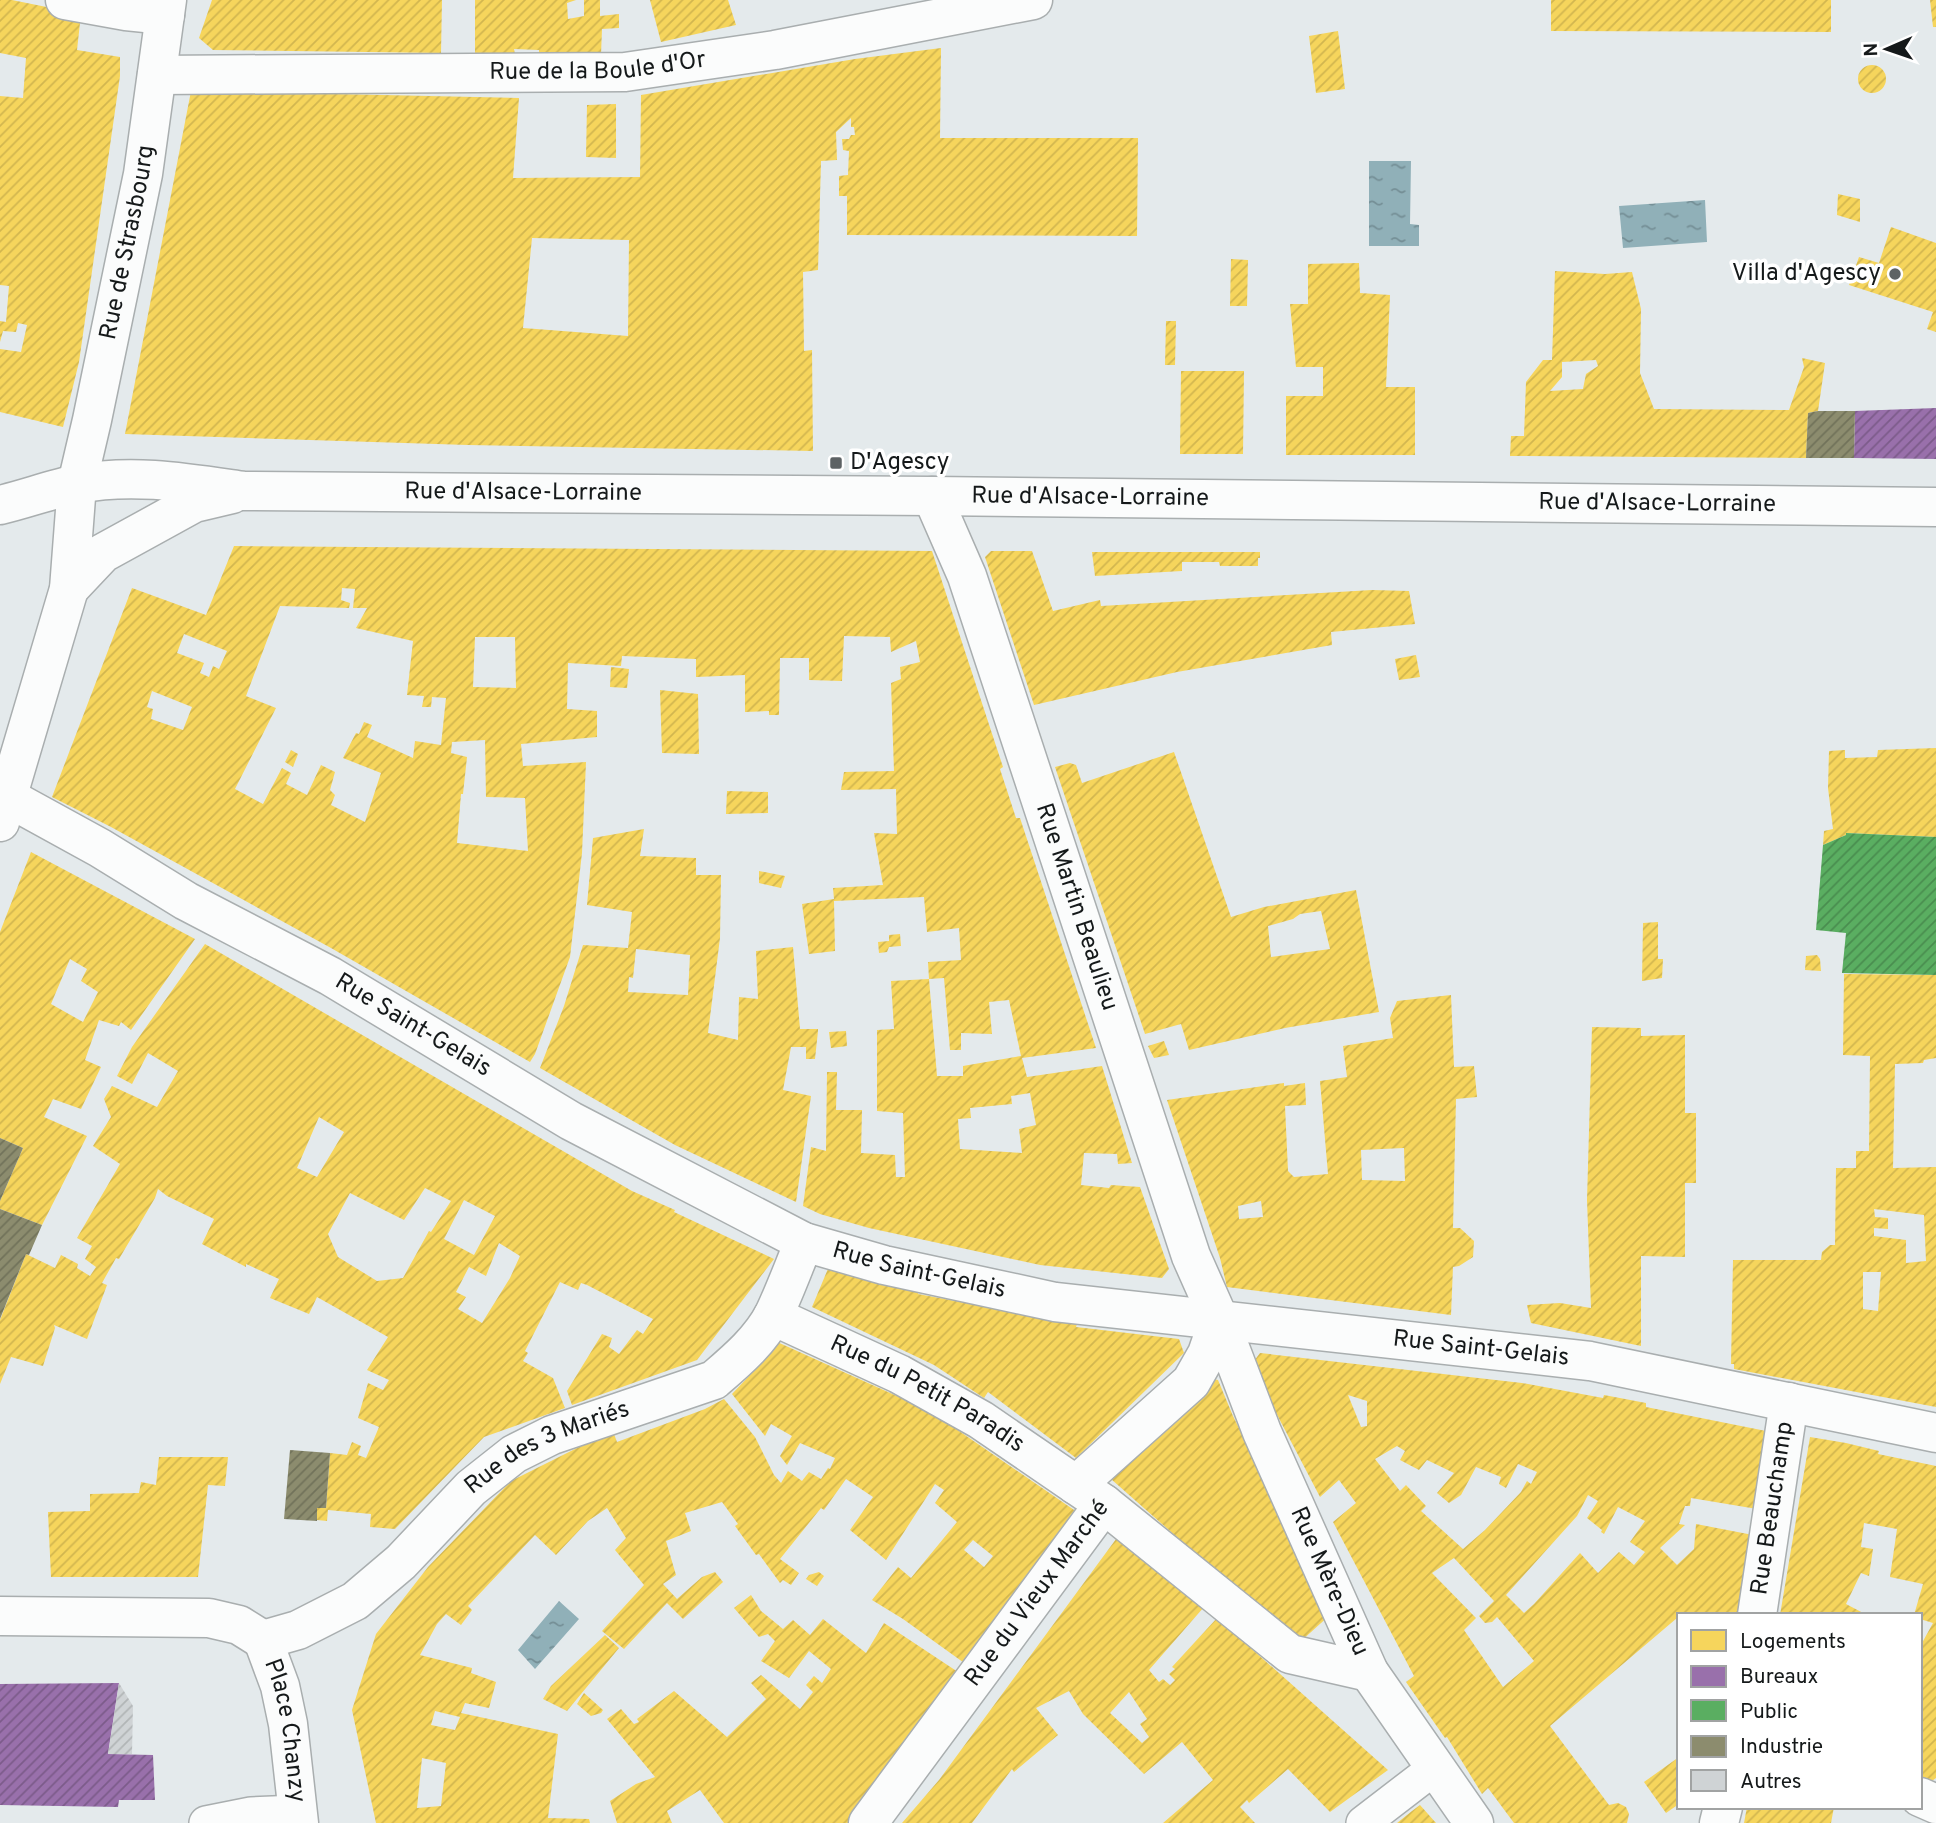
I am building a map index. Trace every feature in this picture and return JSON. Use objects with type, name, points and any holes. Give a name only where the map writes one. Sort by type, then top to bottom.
[{"type":"street","points":[[65,0],[126,11],[166,8]]},
{"type":"street","name":"Rue de la Boule d'Or","points":[[157,75],[625,72],[775,50],[1033,0]]},
{"type":"street","name":"Rue de Strasbourg","points":[[69,589],[77,484],[143,174],[166,8]]},
{"type":"street","points":[[0,505],[77,484],[139,479],[244,491]]},
{"type":"street","points":[[4,810],[69,589],[103,553],[194,503],[244,491]]},
{"type":"street","name":"Rue d'Alsace-Lorraine","points":[[244,491],[1936,508]]},
{"type":"street","name":"Rue Martin Beaulieu","points":[[932,496],[967,576],[1191,1256],[1219,1319]]},
{"type":"street","name":"Rue Saint-Gelais","points":[[4,810],[100,848],[186,901],[330,976],[571,1121],[804,1242],[884,1265],[1055,1301],[1590,1361],[1936,1433]]},
{"type":"street","name":"Rue des 3 Mariés","points":[[263,1640],[298,1630],[355,1601],[401,1562],[471,1488],[514,1454],[552,1436],[714,1380],[742,1354],[773,1316],[804,1242]]},
{"type":"street","name":"Rue du Petit Paradis","points":[[773,1316],[898,1374],[981,1420],[1090,1495],[1290,1654],[1369,1672]]},
{"type":"street","name":"Rue du Vieux Marché","points":[[868,1823],[1090,1495],[1191,1382],[1207,1354],[1219,1319]]},
{"type":"street","name":"Rue Mère-Dieu","points":[[1219,1319],[1262,1432],[1369,1672],[1474,1823]]},
{"type":"street","name":"Rue Beauchamp","points":[[1757,1613],[1789,1402]]},
{"type":"street","points":[[0,1616],[209,1618],[239,1626],[263,1640]]},
{"type":"street","name":"Place Chanzy","points":[[263,1640],[280,1686],[288,1724],[298,1817]]},
{"type":"lane","points":[[1363,1823],[1436,1767]]},
{"type":"lane","points":[[206,1823],[250,1814],[298,1817]]},
{"type":"water","points":[[1369,161],[1411,161],[1410,224],[1419,225],[1419,246],[1369,246]]},
{"type":"water","points":[[1705,200],[1707,242],[1623,248],[1619,206]]},
{"type":"water","points":[[559,1601],[579,1619],[535,1669],[518,1650]]},
{"type":"building: Logements","points":[[0,0],[81,14],[77,50],[120,57],[120,76],[79,362],[63,427],[0,412],[0,349],[21,352],[27,325],[18,323],[16,332],[3,331],[0,342],[0,321],[6,322],[9,286],[0,285],[0,96],[23,98],[26,58],[0,53]]},
{"type":"building: Logements","points":[[212,0],[442,0],[441,53],[213,50],[199,38]]},
{"type":"building: Logements","points":[[475,0],[576,0],[567,3],[568,19],[584,16],[584,0],[600,0],[600,16],[619,14],[619,28],[602,29],[601,55],[539,55],[539,50],[514,49],[515,54],[475,53]]},
{"type":"building: Logements","points":[[650,0],[728,0],[736,25],[661,42]]},
{"type":"building: Logements","points":[[1551,0],[1831,0],[1831,32],[1551,31]]},
{"type":"building: Logements","points":[[1930,0],[1936,0],[1936,27],[1933,27]]},
{"type":"building: Logements","points":[[1338,31],[1345,89],[1316,93],[1309,36]]},
{"type":"building: Logements","points":[[941,48],[940,138],[1138,138],[1137,236],[847,235],[847,196],[839,196],[839,176],[848,175],[849,151],[843,150],[842,139],[855,135],[851,118],[836,132],[837,160],[821,161],[818,270],[803,272],[804,351],[812,350],[813,451],[468,445],[125,434],[191,91],[519,98],[513,178],[640,177],[641,95],[855,59]],"holes":[[[532,238],[629,240],[628,336],[523,328]]]},
{"type":"building: Logements","points":[[1872,65],[1882,69],[1886,79],[1882,89],[1872,93],[1862,89],[1858,79],[1862,69]]},
{"type":"building: Logements","points":[[616,104],[616,158],[586,157],[587,105]]},
{"type":"building: Logements","points":[[1838,194],[1860,199],[1860,222],[1837,215]]},
{"type":"building: Logements","name":"Villa d'Agescy","points":[[1891,227],[1936,243],[1936,332],[1927,329],[1933,312],[1849,285],[1859,257],[1879,263]]},
{"type":"building: Logements","points":[[1231,259],[1248,260],[1247,306],[1230,306]]},
{"type":"building: Logements","points":[[1359,263],[1360,293],[1390,295],[1386,387],[1415,387],[1415,455],[1286,455],[1286,396],[1323,396],[1323,367],[1296,367],[1290,304],[1308,304],[1308,264]]},
{"type":"building: Logements","points":[[1555,271],[1605,274],[1632,272],[1641,309],[1640,373],[1654,409],[1789,410],[1804,367],[1802,358],[1825,363],[1818,411],[1808,413],[1806,458],[1510,456],[1511,436],[1524,436],[1526,382],[1543,360],[1552,360]],"holes":[[[1596,360],[1598,366],[1586,374],[1583,389],[1550,391],[1562,377],[1562,362]]]},
{"type":"building: Logements","points":[[1166,321],[1176,321],[1175,365],[1165,365]]},
{"type":"building: Logements","points":[[1181,371],[1244,371],[1243,454],[1180,454]]},
{"type":"building: Logements","points":[[234,546],[932,551],[1003,767],[1000,769],[1016,818],[1020,818],[1096,1048],[1022,1058],[1027,1077],[1102,1066],[1132,1163],[1118,1164],[1117,1154],[1084,1153],[1081,1185],[1140,1187],[1169,1269],[1162,1278],[1040,1265],[869,1228],[820,1214],[803,1206],[811,1147],[826,1151],[827,1072],[837,1072],[836,1110],[862,1110],[861,1153],[895,1155],[896,1177],[905,1177],[903,1113],[877,1111],[877,1030],[894,1029],[891,981],[929,979],[928,962],[961,960],[959,928],[927,932],[924,897],[834,901],[835,951],[809,954],[802,904],[834,899],[833,888],[883,885],[874,833],[897,834],[896,789],[841,790],[844,772],[894,771],[891,683],[901,679],[900,667],[920,662],[916,641],[891,652],[890,637],[844,636],[842,681],[809,680],[809,658],[780,658],[779,715],[769,715],[769,711],[745,712],[745,675],[696,677],[696,659],[622,656],[621,666],[568,663],[567,709],[597,711],[597,737],[521,744],[523,766],[586,762],[582,853],[570,957],[530,1062],[331,948],[52,797],[132,588],[206,615]],"holes":[[[342,588],[355,589],[353,608],[367,608],[356,628],[413,641],[407,695],[424,696],[422,707],[431,707],[432,697],[446,698],[441,745],[415,741],[413,758],[367,737],[372,725],[364,722],[359,734],[356,733],[343,758],[381,773],[365,822],[331,805],[335,795],[330,790],[335,772],[321,765],[307,795],[286,784],[291,773],[282,768],[263,804],[235,789],[276,708],[246,696],[280,606],[349,608],[350,603],[341,600]],[[184,634],[227,651],[219,669],[213,666],[209,677],[200,673],[204,663],[177,653]],[[475,637],[515,637],[516,688],[473,687]],[[152,691],[192,707],[183,730],[151,719],[153,709],[147,707]],[[485,740],[486,797],[525,798],[528,851],[457,843],[467,757],[451,753],[452,742]],[[944,978],[950,1050],[961,1050],[961,1033],[992,1034],[989,1002],[1009,1000],[1021,1056],[963,1066],[963,1076],[937,1076],[929,979]],[[1030,1093],[1036,1125],[1019,1129],[1022,1153],[960,1149],[958,1119],[971,1118],[970,1108],[1012,1104],[1011,1096]]]},
{"type":"building: Logements","points":[[991,551],[1032,551],[1053,611],[1100,600],[1101,606],[1372,590],[1409,591],[1415,624],[1331,632],[1332,645],[1177,672],[1034,705],[985,557]]},
{"type":"building: Logements","points":[[1092,552],[1260,552],[1260,558],[1258,566],[1182,562],[1182,571],[1095,576]]},
{"type":"building: Logements","points":[[1416,655],[1420,677],[1399,680],[1395,659]]},
{"type":"building: Logements","points":[[611,667],[629,669],[627,688],[610,687]]},
{"type":"building: Logements","points":[[660,690],[698,694],[699,754],[662,753]]},
{"type":"building: Logements","points":[[1936,748],[1936,837],[1846,833],[1823,845],[1824,831],[1833,829],[1828,788],[1829,751],[1845,750],[1845,758],[1877,757],[1878,750]]},
{"type":"building: Logements","points":[[291,750],[298,754],[293,767],[285,762]]},
{"type":"building: Logements","points":[[1174,752],[1231,917],[1264,907],[1356,890],[1379,1012],[1285,1028],[1189,1050],[1181,1024],[1145,1034],[1055,767],[1070,763],[1076,765],[1082,783]],"holes":[[[1321,911],[1330,949],[1271,957],[1268,926],[1293,919],[1300,914]]]},
{"type":"building: Logements","points":[[727,791],[768,792],[768,813],[726,814]]},
{"type":"building: Logements","points":[[644,829],[640,856],[696,858],[696,875],[721,875],[720,938],[708,1033],[738,1040],[739,997],[758,999],[756,951],[793,947],[800,1029],[818,1029],[815,1059],[806,1059],[806,1047],[791,1047],[783,1090],[811,1096],[796,1202],[675,1145],[540,1068],[564,1006],[583,945],[628,948],[632,912],[587,905],[593,838]],"holes":[[[636,949],[690,955],[688,995],[628,992],[629,977],[633,978]]]},
{"type":"building: Logements","points":[[31,852],[195,939],[131,1030],[121,1022],[119,1026],[99,1020],[85,1060],[101,1067],[81,1109],[53,1099],[44,1117],[87,1136],[42,1225],[0,1209],[0,1201],[23,1148],[0,1138],[0,932]],"holes":[[[70,959],[87,969],[81,981],[98,992],[83,1022],[51,1004]]]},
{"type":"building: Logements","points":[[759,871],[785,876],[781,888],[759,883]]},
{"type":"building: Logements","points":[[1658,922],[1658,959],[1663,959],[1662,978],[1642,981],[1643,923]]},
{"type":"building: Logements","points":[[900,934],[901,946],[889,947],[887,952],[879,953],[878,942],[889,941],[889,935]]},
{"type":"building: Logements","points":[[205,944],[632,1191],[774,1259],[697,1360],[572,1405],[567,1391],[602,1334],[612,1338],[609,1347],[619,1354],[637,1330],[643,1334],[653,1319],[587,1285],[581,1283],[578,1290],[560,1282],[525,1351],[528,1353],[523,1361],[553,1378],[565,1408],[484,1437],[395,1529],[370,1527],[371,1514],[328,1510],[327,1521],[317,1520],[317,1508],[326,1508],[330,1453],[347,1455],[352,1442],[361,1446],[358,1455],[366,1458],[379,1427],[358,1418],[368,1383],[383,1390],[389,1380],[367,1370],[388,1337],[317,1297],[309,1314],[270,1298],[279,1279],[246,1264],[246,1267],[202,1244],[214,1219],[158,1189],[119,1259],[116,1258],[102,1283],[107,1285],[87,1339],[54,1325],[43,1366],[11,1357],[0,1384],[0,1320],[26,1254],[55,1268],[61,1255],[78,1264],[77,1268],[90,1276],[96,1267],[85,1259],[92,1246],[77,1238],[120,1164],[93,1146],[111,1117],[104,1099],[112,1086],[157,1107],[178,1071],[148,1053],[132,1084],[117,1076],[132,1047]],"holes":[[[319,1117],[344,1132],[317,1177],[297,1168]],[[425,1188],[451,1201],[431,1232],[429,1231],[403,1278],[377,1281],[338,1257],[328,1234],[350,1193],[404,1220]],[[464,1200],[495,1216],[474,1255],[444,1239]],[[499,1243],[520,1256],[510,1278],[482,1323],[458,1309],[466,1297],[456,1292],[469,1267],[486,1276]]]},
{"type":"building: Logements","points":[[1817,955],[1821,971],[1805,970],[1806,956]]},
{"type":"building: Logements","points":[[1844,974],[1936,975],[1936,1058],[1924,1060],[1923,1063],[1895,1064],[1893,1168],[1936,1167],[1936,1407],[1734,1369],[1734,1364],[1731,1364],[1733,1260],[1821,1260],[1822,1252],[1830,1245],[1835,1245],[1836,1168],[1856,1168],[1856,1151],[1869,1151],[1870,1056],[1843,1055]],"holes":[[[1874,1209],[1924,1215],[1926,1261],[1906,1263],[1906,1240],[1874,1236],[1874,1228],[1888,1229],[1888,1218],[1875,1217]],[[1863,1272],[1881,1272],[1878,1311],[1863,1309]]]},
{"type":"building: Logements","points":[[1451,995],[1454,1067],[1474,1066],[1477,1097],[1456,1099],[1453,1228],[1460,1228],[1474,1241],[1473,1257],[1453,1267],[1451,1315],[1227,1287],[1220,1258],[1167,1100],[1284,1083],[1284,1086],[1305,1083],[1306,1105],[1285,1106],[1288,1171],[1294,1177],[1328,1174],[1320,1081],[1347,1077],[1343,1046],[1393,1038],[1390,1018],[1397,1001]],"holes":[[[1404,1148],[1405,1181],[1362,1180],[1361,1150]],[[1261,1201],[1263,1217],[1239,1219],[1238,1206]]]},
{"type":"building: Logements","points":[[1592,1027],[1641,1028],[1641,1036],[1685,1035],[1685,1113],[1696,1113],[1696,1183],[1685,1183],[1685,1257],[1641,1256],[1641,1346],[1531,1323],[1527,1305],[1560,1303],[1591,1308],[1587,1200]]},
{"type":"building: Logements","points":[[846,1031],[847,1046],[831,1048],[829,1032]]},
{"type":"building: Logements","points":[[1164,1041],[1169,1055],[1154,1058],[1148,1046]]},
{"type":"building: Logements","points":[[830,1264],[920,1287],[918,1294],[1077,1324],[1076,1327],[1179,1339],[1184,1353],[1076,1458],[988,1392],[984,1398],[934,1365],[812,1307]]},
{"type":"building: Logements","points":[[775,1341],[930,1411],[1077,1512],[967,1665],[872,1600],[898,1567],[911,1578],[957,1522],[935,1503],[944,1490],[935,1484],[886,1560],[850,1530],[873,1497],[846,1479],[824,1510],[821,1508],[780,1559],[799,1573],[791,1585],[783,1580],[780,1583],[759,1554],[756,1555],[722,1502],[685,1513],[691,1531],[666,1541],[676,1575],[663,1584],[677,1599],[702,1577],[715,1572],[723,1582],[683,1619],[667,1603],[624,1649],[602,1631],[644,1585],[615,1550],[626,1538],[607,1508],[588,1521],[556,1555],[535,1535],[468,1606],[472,1610],[461,1625],[446,1614],[437,1624],[420,1655],[472,1668],[471,1673],[496,1682],[489,1708],[465,1703],[461,1713],[558,1734],[548,1818],[589,1819],[590,1823],[376,1823],[352,1710],[376,1634],[428,1567],[511,1481],[579,1447],[614,1434],[617,1442],[705,1409],[724,1399],[755,1437],[774,1475],[781,1483],[788,1471],[802,1481],[809,1472],[821,1479],[828,1468],[830,1469],[835,1458],[800,1443],[787,1465],[780,1456],[792,1436],[771,1424],[765,1436],[732,1394],[749,1376],[745,1371]],"holes":[[[973,1540],[993,1556],[984,1567],[964,1550]],[[435,1711],[460,1717],[455,1730],[431,1725]],[[422,1758],[446,1763],[441,1806],[417,1808]]]},
{"type":"building: Logements","points":[[1260,1353],[1522,1383],[1603,1398],[1604,1395],[1646,1403],[1646,1407],[1771,1432],[1757,1509],[1691,1498],[1690,1506],[1685,1506],[1679,1524],[1685,1525],[1660,1548],[1677,1565],[1694,1549],[1696,1524],[1753,1535],[1740,1613],[1677,1613],[1677,1618],[1550,1726],[1609,1805],[1618,1803],[1626,1807],[1629,1814],[1627,1823],[1514,1823],[1488,1788],[1482,1794],[1447,1737],[1445,1738],[1406,1682],[1414,1676],[1333,1522],[1356,1503],[1339,1480],[1320,1497],[1251,1365]],"holes":[[[1348,1395],[1367,1401],[1367,1426],[1361,1427]],[[1397,1446],[1405,1451],[1400,1460],[1419,1470],[1427,1460],[1454,1473],[1437,1493],[1449,1503],[1461,1495],[1476,1467],[1501,1477],[1499,1484],[1506,1488],[1518,1464],[1537,1472],[1531,1484],[1527,1481],[1521,1492],[1463,1549],[1421,1511],[1426,1506],[1406,1485],[1400,1491],[1375,1459]],[[1588,1495],[1598,1501],[1587,1518],[1604,1534],[1618,1507],[1645,1521],[1630,1542],[1645,1552],[1634,1565],[1619,1552],[1598,1573],[1580,1553],[1524,1613],[1506,1595],[1577,1516]],[[1454,1558],[1494,1601],[1479,1616],[1485,1623],[1492,1622],[1497,1617],[1534,1661],[1503,1687],[1464,1630],[1476,1618],[1432,1573]]]},
{"type":"building: Logements","points":[[1213,1379],[1218,1380],[1233,1416],[1331,1614],[1300,1642],[1111,1479]]},
{"type":"building: Logements","points":[[1810,1437],[1846,1443],[1879,1451],[1878,1454],[1936,1466],[1936,1778],[1929,1783],[1922,1781],[1922,1643],[1933,1623],[1922,1620],[1922,1613],[1915,1613],[1923,1584],[1890,1577],[1897,1529],[1864,1523],[1861,1547],[1873,1549],[1869,1576],[1861,1573],[1846,1604],[1863,1613],[1780,1613]]},
{"type":"building: Logements","points":[[159,1457],[228,1457],[225,1486],[208,1485],[198,1577],[51,1577],[48,1512],[90,1511],[90,1494],[139,1493],[141,1482],[156,1485]]},
{"type":"building: Logements","points":[[1119,1535],[1204,1607],[1149,1670],[1159,1682],[1163,1679],[1170,1685],[1175,1680],[1169,1674],[1175,1669],[1172,1667],[1217,1618],[1388,1770],[1330,1812],[1288,1769],[1249,1803],[1247,1800],[1240,1807],[1255,1823],[1163,1823],[1213,1780],[1182,1742],[1144,1774],[1083,1714],[1069,1691],[1036,1708],[1058,1735],[1014,1772],[1012,1769],[972,1823],[902,1823],[939,1780]],"holes":[[[1129,1692],[1147,1719],[1140,1724],[1149,1737],[1142,1743],[1110,1713]]]},
{"type":"building: Logements","points":[[819,1572],[824,1576],[817,1586],[806,1579],[809,1575]]},
{"type":"building: Logements","points":[[751,1595],[761,1611],[783,1629],[793,1620],[810,1635],[823,1619],[866,1653],[884,1623],[961,1674],[850,1823],[724,1823],[700,1790],[667,1811],[672,1823],[617,1823],[610,1801],[636,1784],[655,1777],[607,1719],[621,1709],[634,1724],[639,1722],[637,1719],[674,1691],[727,1737],[766,1699],[751,1683],[761,1675],[800,1709],[813,1692],[806,1685],[814,1676],[822,1683],[831,1669],[809,1651],[789,1678],[761,1661],[775,1641],[768,1634],[759,1637],[734,1608]]},
{"type":"building: Logements","points":[[605,1635],[619,1648],[567,1711],[543,1699],[551,1686]]},
{"type":"building: Logements","points":[[584,1693],[603,1710],[601,1713],[591,1716],[577,1704]]},
{"type":"building: Logements","points":[[1677,1758],[1677,1805],[1666,1813],[1644,1782]]},
{"type":"building: Logements","points":[[1420,1805],[1436,1823],[1397,1823],[1412,1811]]},
{"type":"building: Logements","points":[[1747,1809],[1834,1809],[1831,1823],[1744,1823]]},
{"type":"building: Bureaux","points":[[1936,408],[1936,459],[1854,458],[1855,411]]},
{"type":"building: Bureaux","points":[[119,1683],[108,1754],[153,1755],[155,1800],[119,1800],[118,1807],[0,1805],[0,1684]]},
{"type":"building: Public","points":[[1846,833],[1936,837],[1936,975],[1842,973],[1846,933],[1816,930],[1823,845]]},
{"type":"building: Industrie","points":[[1855,411],[1854,458],[1806,458],[1808,413]]},
{"type":"building: Industrie","points":[[0,1138],[23,1148],[0,1201]]},
{"type":"building: Industrie","points":[[0,1209],[42,1225],[29,1255],[26,1254],[0,1319]]},
{"type":"building: Industrie","points":[[290,1450],[330,1453],[326,1508],[317,1508],[317,1521],[284,1519]]},
{"type":"building: Autres","points":[[119,1683],[133,1706],[132,1754],[108,1754]]},
{"type":"place","name":"Villa d'Agescy","points":[[1895,274]]},
{"type":"place","name":"D'Agescy","points":[[836,463]]}]
